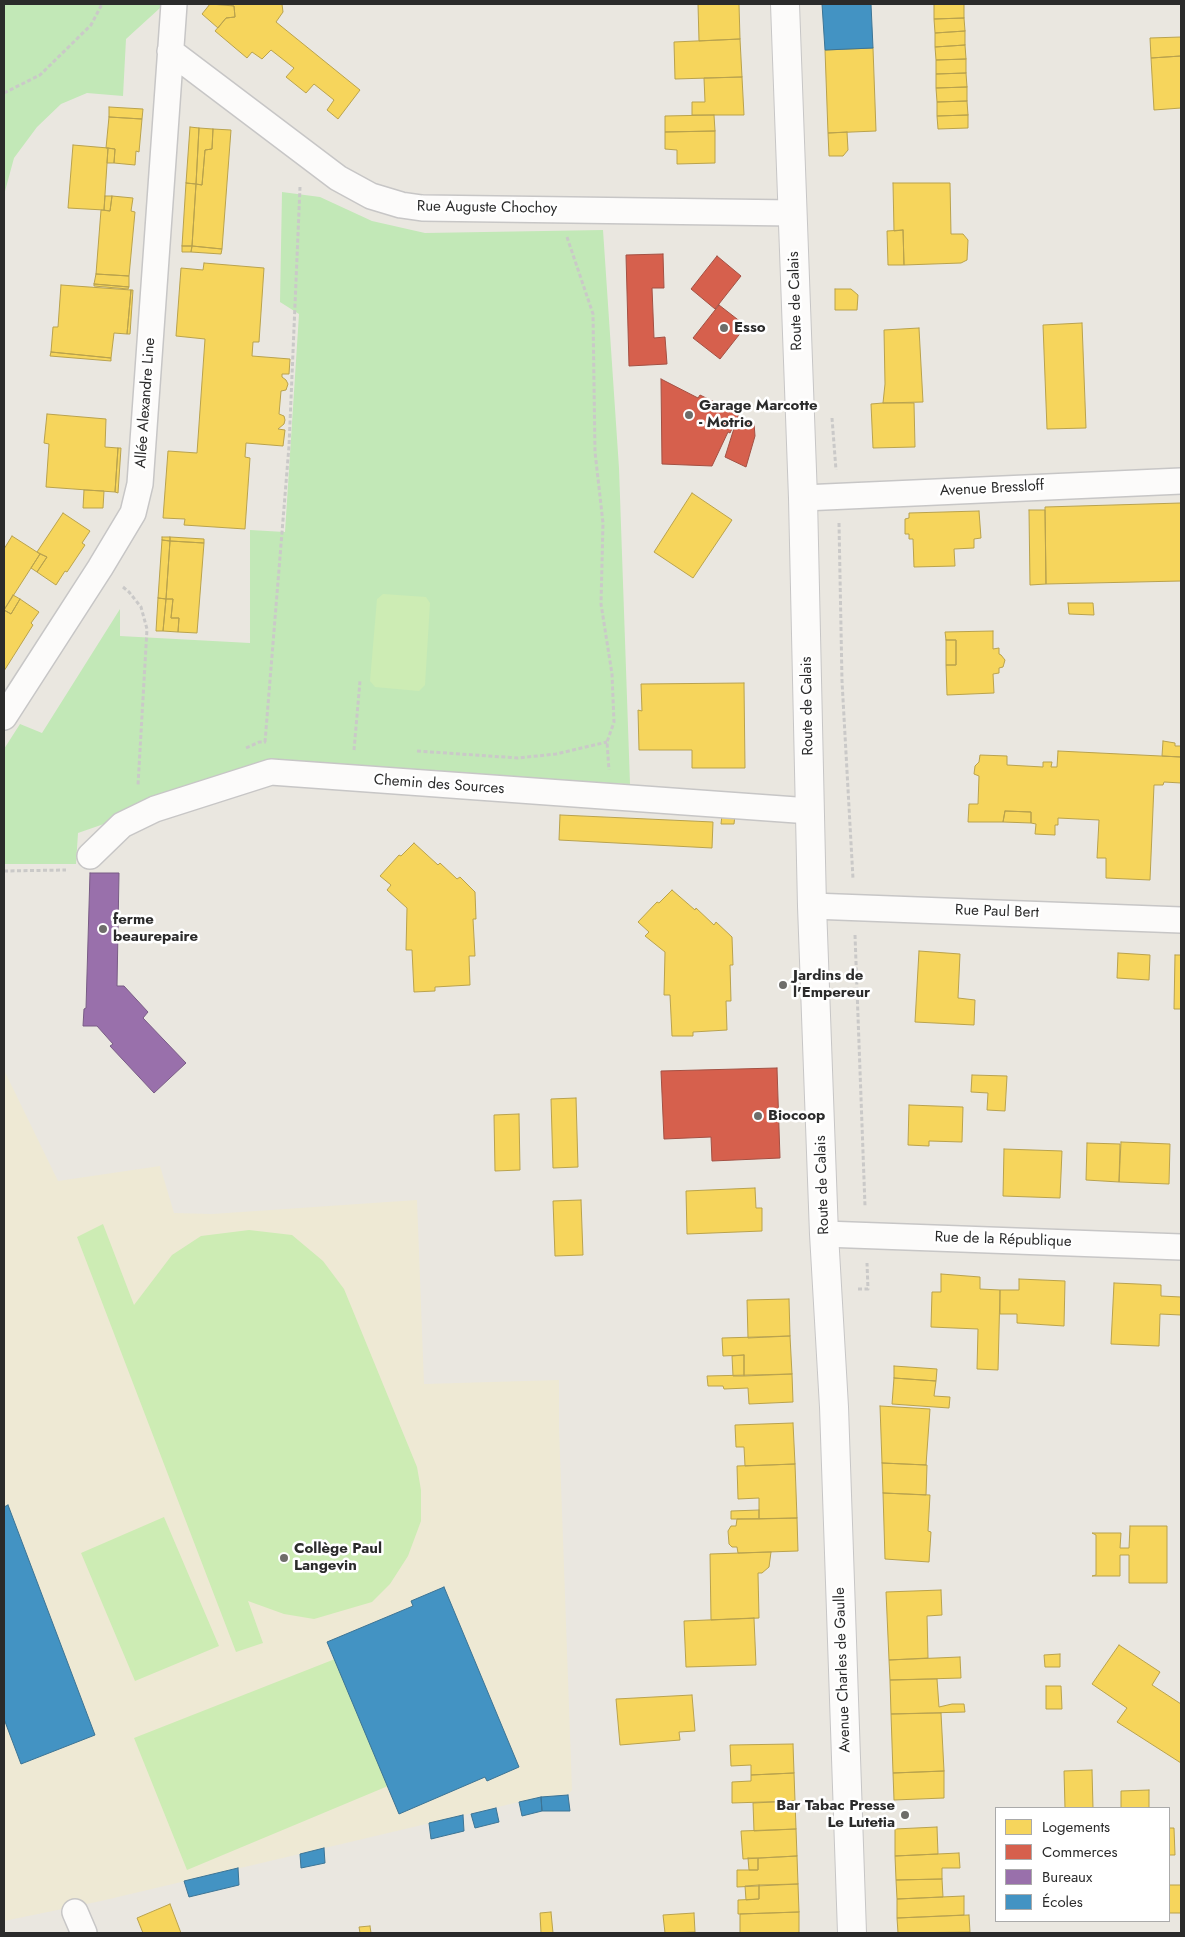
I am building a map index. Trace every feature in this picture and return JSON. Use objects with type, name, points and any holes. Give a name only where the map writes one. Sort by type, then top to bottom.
[{"type":"main road","name":"Route de Calais","points":[[785,4],[803,498],[812,906],[824,1234],[834,1408]]},
{"type":"main road","name":"Avenue Charles de Gaulle","points":[[834,1408],[852,1933]]},
{"type":"street","name":"Allée Alexandre Line","points":[[4,717],[100,568],[133,513],[140,484],[174,4]]},
{"type":"street","name":"Rue Auguste Chochoy","points":[[170,51],[302,151],[353,187],[371,196],[401,205],[422,208],[793,213]]},
{"type":"street","name":"Avenue Bressloff","points":[[803,498],[1181,481]]},
{"type":"street","name":"Chemin des Sources","points":[[90,856],[122,825],[155,809],[271,772],[810,811]]},
{"type":"street","name":"Rue Paul Bert","points":[[812,906],[854,906],[1181,920]]},
{"type":"street","name":"Rue de la République","points":[[824,1234],[866,1234],[1181,1247]]},
{"type":"path","points":[[4,93],[40,75],[91,25],[102,4]]},
{"type":"path","points":[[265,742],[289,446],[302,151]]},
{"type":"path","points":[[557,210],[578,265],[592,314],[595,452],[603,523],[602,604],[612,674],[614,722],[607,742],[611,798]]},
{"type":"path","points":[[832,413],[839,496],[842,681],[854,906],[868,1289]]},
{"type":"path","points":[[100,568],[129,592],[140,608],[147,629],[138,791]]},
{"type":"path","points":[[353,778],[360,681]]},
{"type":"path","points":[[4,872],[76,870],[90,856]]},
{"type":"shaded area","name":"Collège Paul Langevin","points":[[4,1070],[58,1181],[160,1166],[174,1213],[212,1214],[417,1200],[424,1384],[559,1380],[559,1428],[572,1790],[568,1795],[541,1797],[101,1901],[4,1921]]},
{"type":"green space","points":[[4,4],[161,4],[160,8],[126,39],[123,96],[87,93],[61,104],[37,127],[14,158],[4,195]]},
{"type":"green space","points":[[282,192],[320,197],[372,221],[425,233],[603,230],[619,468],[630,784],[256,771],[78,833],[76,864],[4,864],[4,749],[20,724],[42,733],[120,609],[120,636],[250,643],[250,530],[285,532],[299,314],[280,302]]},
{"type":"green space","points":[[383,594],[426,597],[430,603],[425,685],[419,691],[375,687],[370,681],[377,599]]},
{"type":"green space","points":[[103,1224],[134,1305],[172,1255],[201,1236],[249,1230],[292,1235],[323,1261],[344,1289],[417,1467],[421,1490],[421,1521],[408,1556],[390,1584],[372,1602],[314,1619],[284,1614],[248,1601],[263,1643],[236,1652],[77,1237]]},
{"type":"green space","points":[[164,1517],[219,1646],[135,1681],[81,1553]]},
{"type":"green space","points":[[335,1659],[388,1786],[187,1870],[134,1738]]},
{"type":"building: Logements","points":[[210,4],[234,6],[235,17],[226,18],[218,28],[202,14]]},
{"type":"building: Logements","points":[[225,4],[282,4],[283,12],[276,22],[360,90],[338,119],[327,110],[334,100],[314,84],[306,93],[286,77],[294,68],[271,50],[262,59],[252,52],[247,58],[215,31],[226,18],[235,17],[234,6]]},
{"type":"building: Logements","points":[[698,4],[739,4],[740,39],[699,41]]},
{"type":"building: Logements","points":[[934,4],[964,4],[964,18],[934,19]]},
{"type":"building: Logements","points":[[964,18],[965,31],[935,33],[934,19]]},
{"type":"building: Logements","points":[[965,31],[965,45],[935,47],[935,33]]},
{"type":"building: Logements","points":[[1181,37],[1181,56],[1151,58],[1150,38]]},
{"type":"building: Logements","points":[[740,39],[742,77],[675,79],[674,42]]},
{"type":"building: Logements","points":[[965,45],[966,59],[936,60],[935,47]]},
{"type":"building: Logements","points":[[873,48],[876,131],[828,133],[825,50]]},
{"type":"building: Logements","points":[[1181,56],[1181,108],[1154,110],[1151,58]]},
{"type":"building: Logements","points":[[966,59],[966,73],[936,74],[936,60]]},
{"type":"building: Logements","points":[[966,73],[967,87],[936,88],[936,74]]},
{"type":"building: Logements","points":[[742,77],[744,115],[692,115],[692,102],[705,102],[704,78]]},
{"type":"building: Logements","points":[[967,87],[967,101],[937,102],[936,88]]},
{"type":"building: Logements","points":[[967,101],[968,115],[937,116],[937,102]]},
{"type":"building: Logements","points":[[109,107],[143,109],[142,119],[109,117]]},
{"type":"building: Logements","points":[[714,115],[715,131],[665,132],[665,116]]},
{"type":"building: Logements","points":[[968,115],[968,128],[938,129],[937,116]]},
{"type":"building: Logements","points":[[109,117],[142,119],[139,152],[136,151],[135,165],[114,163],[115,149],[106,148]]},
{"type":"building: Logements","points":[[190,127],[199,128],[196,184],[186,183]]},
{"type":"building: Logements","points":[[199,128],[213,129],[212,149],[205,150],[202,185],[196,184]]},
{"type":"building: Logements","points":[[213,129],[231,130],[222,249],[192,246],[196,184],[202,185],[205,150],[212,149]]},
{"type":"building: Logements","points":[[715,131],[715,163],[677,164],[677,150],[665,149],[665,132]]},
{"type":"building: Logements","points":[[847,132],[848,150],[843,156],[829,156],[828,133]]},
{"type":"building: Logements","points":[[73,145],[108,148],[104,210],[68,208]]},
{"type":"building: Logements","points":[[108,148],[115,149],[114,163],[107,163]]},
{"type":"building: Logements","points":[[186,183],[196,184],[192,246],[182,246]]},
{"type":"building: Logements","points":[[893,183],[950,183],[951,234],[963,234],[968,240],[967,260],[961,263],[904,265],[903,230],[894,231]]},
{"type":"building: Logements","points":[[105,196],[112,196],[110,211],[104,210]]},
{"type":"building: Logements","points":[[112,196],[133,198],[131,211],[135,212],[129,276],[96,274],[101,210],[110,211]]},
{"type":"building: Logements","points":[[903,230],[904,265],[888,265],[887,231]]},
{"type":"building: Logements","points":[[182,246],[192,246],[191,252],[182,252]]},
{"type":"building: Logements","points":[[192,246],[222,249],[221,254],[191,252]]},
{"type":"building: Logements","points":[[204,263],[264,268],[259,342],[253,342],[252,356],[290,359],[289,374],[282,374],[282,377],[288,384],[286,390],[281,391],[279,414],[284,416],[285,420],[284,424],[278,429],[285,430],[283,446],[246,443],[245,457],[250,458],[245,529],[184,525],[185,519],[163,518],[168,451],[197,453],[205,339],[176,336],[181,268],[203,270]]},
{"type":"building: Logements","points":[[96,274],[129,276],[129,287],[94,284]]},
{"type":"building: Logements","points":[[94,284],[129,287],[128,289],[94,286]]},
{"type":"building: Logements","points":[[61,285],[131,290],[127,334],[114,333],[111,358],[51,352],[53,327],[58,327]]},
{"type":"building: Logements","points":[[835,289],[851,289],[858,295],[857,310],[835,310]]},
{"type":"building: Logements","points":[[131,290],[133,290],[130,334],[127,334]]},
{"type":"building: Logements","points":[[1082,323],[1086,428],[1047,429],[1043,325]]},
{"type":"building: Logements","points":[[919,328],[923,402],[883,403],[885,384],[884,330]]},
{"type":"building: Logements","points":[[51,352],[111,358],[111,361],[50,356]]},
{"type":"building: Logements","points":[[914,403],[915,447],[873,448],[871,404]]},
{"type":"building: Logements","points":[[47,414],[106,419],[105,447],[118,448],[115,492],[46,487],[49,444],[44,443]]},
{"type":"building: Logements","points":[[118,448],[121,448],[118,493],[115,492]]},
{"type":"building: Logements","points":[[84,490],[104,491],[103,508],[83,508]]},
{"type":"building: Logements","points":[[692,493],[732,520],[693,578],[654,552]]},
{"type":"building: Logements","points":[[1181,503],[1181,581],[1046,584],[1045,507]]},
{"type":"building: Logements","points":[[1029,510],[1045,510],[1046,584],[1030,585]]},
{"type":"building: Logements","points":[[979,511],[981,538],[974,539],[974,548],[954,549],[955,566],[914,567],[913,539],[909,539],[909,534],[905,534],[905,519],[909,518],[909,513]]},
{"type":"building: Logements","points":[[63,513],[90,531],[82,543],[85,545],[56,585],[37,572],[47,557],[37,552]]},
{"type":"building: Logements","points":[[12,536],[40,554],[4,610],[4,549]]},
{"type":"building: Logements","points":[[162,537],[170,537],[170,541],[162,540]]},
{"type":"building: Logements","points":[[170,537],[204,539],[204,543],[170,541]]},
{"type":"building: Logements","points":[[162,540],[170,541],[166,599],[158,598]]},
{"type":"building: Logements","points":[[170,541],[204,543],[197,633],[178,632],[179,618],[171,618],[173,599],[166,599]]},
{"type":"building: Logements","points":[[40,554],[47,557],[37,572],[31,568]]},
{"type":"building: Logements","points":[[13,595],[20,599],[11,614],[4,610]]},
{"type":"building: Logements","points":[[158,598],[166,599],[163,631],[156,631]]},
{"type":"building: Logements","points":[[20,599],[39,612],[4,671],[4,610],[11,614]]},
{"type":"building: Logements","points":[[166,599],[173,599],[171,618],[179,618],[178,632],[163,631]]},
{"type":"building: Logements","points":[[1068,603],[1093,603],[1094,615],[1069,614]]},
{"type":"building: Logements","points":[[993,631],[993,649],[999,648],[999,654],[1005,660],[1003,667],[999,668],[999,673],[993,674],[994,693],[947,695],[946,665],[956,665],[956,640],[946,640],[945,632]]},
{"type":"building: Logements","points":[[946,640],[956,640],[956,665],[946,665]]},
{"type":"building: Logements","points":[[744,683],[745,768],[692,768],[692,750],[639,750],[638,710],[642,711],[641,684]]},
{"type":"building: Logements","points":[[1163,741],[1175,743],[1175,746],[1181,746],[1181,757],[1162,756]]},
{"type":"building: Logements","points":[[1058,751],[1181,757],[1181,783],[1164,782],[1163,785],[1154,785],[1150,880],[1106,878],[1106,858],[1097,858],[1099,820],[1058,818],[1058,825],[1055,825],[1055,835],[1035,834],[1036,824],[1031,823],[1031,812],[1005,811],[1003,822],[968,822],[969,804],[978,804],[979,776],[974,774],[980,755],[1007,756],[1007,765],[1043,767],[1043,762],[1052,762],[1051,767],[1057,767]]},
{"type":"building: Logements","points":[[1005,811],[1031,812],[1031,823],[1003,822]]},
{"type":"building: Logements","points":[[560,815],[713,822],[712,848],[559,840]]},
{"type":"building: Logements","points":[[722,815],[735,815],[734,824],[721,824]]},
{"type":"building: Logements","points":[[414,843],[438,865],[440,863],[457,879],[460,877],[475,892],[476,919],[473,919],[475,956],[469,956],[470,985],[435,987],[435,991],[414,992],[412,950],[406,950],[407,908],[387,890],[391,885],[380,876],[399,855],[401,856]]},
{"type":"building: Logements","points":[[672,890],[695,910],[696,908],[714,925],[716,922],[732,937],[733,965],[730,965],[731,1001],[726,1001],[727,1030],[693,1032],[693,1036],[672,1036],[670,995],[664,995],[665,952],[645,936],[649,932],[638,922],[657,902],[659,903]]},
{"type":"building: Logements","points":[[919,951],[960,954],[958,998],[975,1000],[974,1025],[915,1022]]},
{"type":"building: Logements","points":[[1118,953],[1150,955],[1149,980],[1117,978]]},
{"type":"building: Logements","points":[[1175,955],[1181,955],[1181,1009],[1174,1009]]},
{"type":"building: Logements","points":[[972,1075],[1007,1076],[1005,1111],[987,1110],[988,1093],[971,1092]]},
{"type":"building: Logements","points":[[576,1098],[578,1167],[553,1168],[551,1099]]},
{"type":"building: Logements","points":[[909,1105],[963,1107],[962,1142],[929,1141],[929,1146],[908,1145]]},
{"type":"building: Logements","points":[[519,1114],[520,1170],[495,1171],[494,1115]]},
{"type":"building: Logements","points":[[1121,1142],[1170,1144],[1169,1184],[1119,1182]]},
{"type":"building: Logements","points":[[1087,1143],[1120,1144],[1119,1182],[1086,1180]]},
{"type":"building: Logements","points":[[1004,1149],[1062,1151],[1060,1198],[1003,1196]]},
{"type":"building: Logements","points":[[755,1188],[756,1208],[762,1208],[762,1231],[687,1234],[686,1191]]},
{"type":"building: Logements","points":[[581,1200],[583,1255],[555,1256],[553,1201]]},
{"type":"building: Logements","points":[[941,1274],[980,1277],[980,1289],[1000,1290],[998,1370],[977,1369],[978,1329],[931,1327],[932,1292],[941,1292]]},
{"type":"building: Logements","points":[[1019,1279],[1065,1281],[1064,1326],[1017,1323],[1017,1314],[1000,1314],[1000,1290],[1019,1290]]},
{"type":"building: Logements","points":[[1114,1283],[1161,1285],[1161,1296],[1181,1297],[1181,1315],[1160,1314],[1159,1346],[1111,1344]]},
{"type":"building: Logements","points":[[789,1299],[790,1336],[748,1338],[747,1300]]},
{"type":"building: Logements","points":[[790,1336],[792,1374],[744,1376],[744,1355],[723,1356],[722,1338]]},
{"type":"building: Logements","points":[[744,1355],[744,1376],[733,1376],[732,1356]]},
{"type":"building: Logements","points":[[894,1366],[937,1369],[936,1381],[894,1378]]},
{"type":"building: Logements","points":[[792,1374],[793,1402],[749,1404],[748,1388],[724,1389],[723,1386],[708,1386],[707,1376]]},
{"type":"building: Logements","points":[[894,1378],[936,1381],[934,1396],[950,1397],[949,1408],[892,1404]]},
{"type":"building: Logements","points":[[880,1406],[930,1409],[926,1465],[882,1463]]},
{"type":"building: Logements","points":[[793,1423],[795,1464],[745,1466],[744,1447],[736,1447],[735,1425]]},
{"type":"building: Logements","points":[[882,1463],[927,1465],[926,1495],[883,1493]]},
{"type":"building: Logements","points":[[795,1464],[797,1518],[759,1519],[759,1498],[738,1499],[737,1466]]},
{"type":"building: Logements","points":[[883,1493],[930,1495],[928,1531],[931,1532],[929,1562],[885,1559]]},
{"type":"building: Logements","points":[[759,1510],[759,1519],[731,1519],[731,1511]]},
{"type":"building: Logements","points":[[797,1518],[798,1551],[738,1553],[737,1547],[732,1547],[729,1544],[728,1531],[731,1526],[736,1526],[737,1519]]},
{"type":"building: Logements","points":[[1130,1526],[1167,1526],[1167,1583],[1129,1583],[1129,1555],[1120,1555],[1120,1576],[1092,1576],[1096,1575],[1096,1535],[1092,1533],[1121,1533],[1120,1548],[1129,1548]]},
{"type":"building: Logements","points":[[771,1552],[769,1567],[762,1573],[758,1573],[759,1618],[711,1620],[710,1554]]},
{"type":"building: Logements","points":[[941,1590],[942,1615],[927,1616],[928,1658],[889,1660],[886,1592]]},
{"type":"building: Logements","points":[[754,1618],[756,1665],[686,1667],[684,1621]]},
{"type":"building: Logements","points":[[1119,1645],[1160,1672],[1152,1685],[1181,1704],[1181,1763],[1117,1722],[1127,1708],[1092,1684]]},
{"type":"building: Logements","points":[[1060,1654],[1060,1667],[1045,1667],[1044,1655]]},
{"type":"building: Logements","points":[[960,1657],[961,1678],[890,1680],[889,1660]]},
{"type":"building: Logements","points":[[937,1679],[939,1707],[964,1704],[965,1712],[891,1714],[890,1680]]},
{"type":"building: Logements","points":[[1046,1686],[1061,1686],[1062,1709],[1046,1709]]},
{"type":"building: Logements","points":[[692,1695],[695,1731],[679,1732],[680,1740],[620,1745],[616,1699]]},
{"type":"building: Logements","points":[[941,1713],[944,1771],[893,1773],[891,1714]]},
{"type":"building: Logements","points":[[793,1744],[794,1773],[751,1775],[751,1765],[731,1766],[730,1745]]},
{"type":"building: Logements","points":[[1092,1770],[1093,1807],[1065,1807],[1064,1771]]},
{"type":"building: Logements","points":[[944,1771],[944,1798],[894,1800],[893,1773]]},
{"type":"building: Logements","points":[[794,1773],[795,1801],[732,1803],[732,1782],[751,1781],[751,1775]]},
{"type":"building: Logements","points":[[1149,1790],[1149,1807],[1121,1807],[1121,1791]]},
{"type":"building: Logements","points":[[795,1801],[796,1829],[754,1831],[753,1803]]},
{"type":"building: Logements","points":[[937,1827],[938,1854],[895,1856],[895,1829]]},
{"type":"building: Logements","points":[[1170,1828],[1174,1828],[1175,1855],[1170,1855]]},
{"type":"building: Logements","points":[[796,1829],[797,1856],[743,1859],[741,1831]]},
{"type":"building: Logements","points":[[959,1853],[960,1868],[942,1868],[942,1879],[896,1880],[895,1856]]},
{"type":"building: Logements","points":[[797,1856],[798,1884],[737,1887],[737,1870],[758,1870],[758,1858]]},
{"type":"building: Logements","points":[[748,1858],[758,1858],[758,1870],[749,1870]]},
{"type":"building: Logements","points":[[942,1879],[943,1897],[897,1899],[896,1880]]},
{"type":"building: Logements","points":[[798,1884],[799,1912],[738,1914],[738,1900],[759,1899],[759,1885]]},
{"type":"building: Logements","points":[[759,1885],[759,1899],[746,1900],[745,1886]]},
{"type":"building: Logements","points":[[1170,1885],[1181,1885],[1181,1913],[1170,1913]]},
{"type":"building: Logements","points":[[964,1896],[964,1915],[897,1918],[897,1899]]},
{"type":"building: Logements","points":[[170,1904],[181,1933],[143,1933],[137,1918]]},
{"type":"building: Logements","points":[[551,1912],[553,1933],[541,1933],[540,1913]]},
{"type":"building: Logements","points":[[799,1912],[799,1933],[740,1933],[740,1914]]},
{"type":"building: Logements","points":[[694,1913],[695,1932],[665,1933],[663,1915]]},
{"type":"building: Logements","points":[[969,1915],[970,1932],[898,1933],[897,1918]]},
{"type":"building: Logements","points":[[370,1926],[371,1933],[360,1933],[359,1927]]},
{"type":"building: Commerces","points":[[663,254],[664,288],[652,288],[654,338],[665,337],[667,364],[629,366],[626,255]]},
{"type":"building: Commerces","points":[[717,256],[741,276],[715,309],[691,289]]},
{"type":"building: Commerces","points":[[719,305],[746,326],[720,359],[693,338]]},
{"type":"building: Commerces","points":[[661,379],[698,398],[700,395],[739,414],[712,466],[662,464]]},
{"type":"building: Commerces","points":[[736,422],[754,423],[755,436],[746,467],[725,457]]},
{"type":"building: Commerces","points":[[777,1068],[780,1158],[712,1161],[711,1137],[664,1139],[661,1071]]},
{"type":"building: Bureaux","name":"ferme beaurepaire","points":[[90,873],[119,873],[117,986],[124,986],[148,1012],[143,1018],[186,1063],[154,1093],[110,1046],[113,1044],[97,1026],[83,1026],[84,1009],[86,1008]]},
{"type":"building: Écoles","points":[[822,4],[871,4],[873,48],[825,50]]},
{"type":"building: Écoles","points":[[8,1505],[95,1735],[21,1764],[4,1719],[4,1507]]},
{"type":"building: Écoles","points":[[444,1587],[519,1767],[487,1781],[485,1777],[399,1814],[327,1642],[413,1606],[411,1601]]},
{"type":"building: Écoles","points":[[568,1795],[570,1811],[542,1811],[541,1797]]},
{"type":"building: Écoles","points":[[541,1797],[542,1811],[522,1816],[519,1802]]},
{"type":"building: Écoles","points":[[496,1808],[499,1822],[475,1828],[471,1814]]},
{"type":"building: Écoles","points":[[463,1815],[464,1831],[431,1839],[429,1823]]},
{"type":"building: Écoles","points":[[324,1848],[325,1863],[301,1868],[300,1854]]},
{"type":"building: Écoles","points":[[238,1868],[239,1885],[189,1897],[184,1881]]},
{"type":"place","name":"Esso","points":[[724,328]]},
{"type":"place","name":"Garage Marcotte - Motrio","points":[[689,415]]},
{"type":"place","name":"ferme beaurepaire","points":[[103,929]]},
{"type":"place","name":"Jardins de l'Empereur","points":[[783,985]]},
{"type":"place","name":"Biocoop","points":[[758,1116]]},
{"type":"place","name":"Collège Paul Langevin","points":[[284,1558]]},
{"type":"place","name":"Bar Tabac Presse Le Lutetia","points":[[905,1815]]}]
